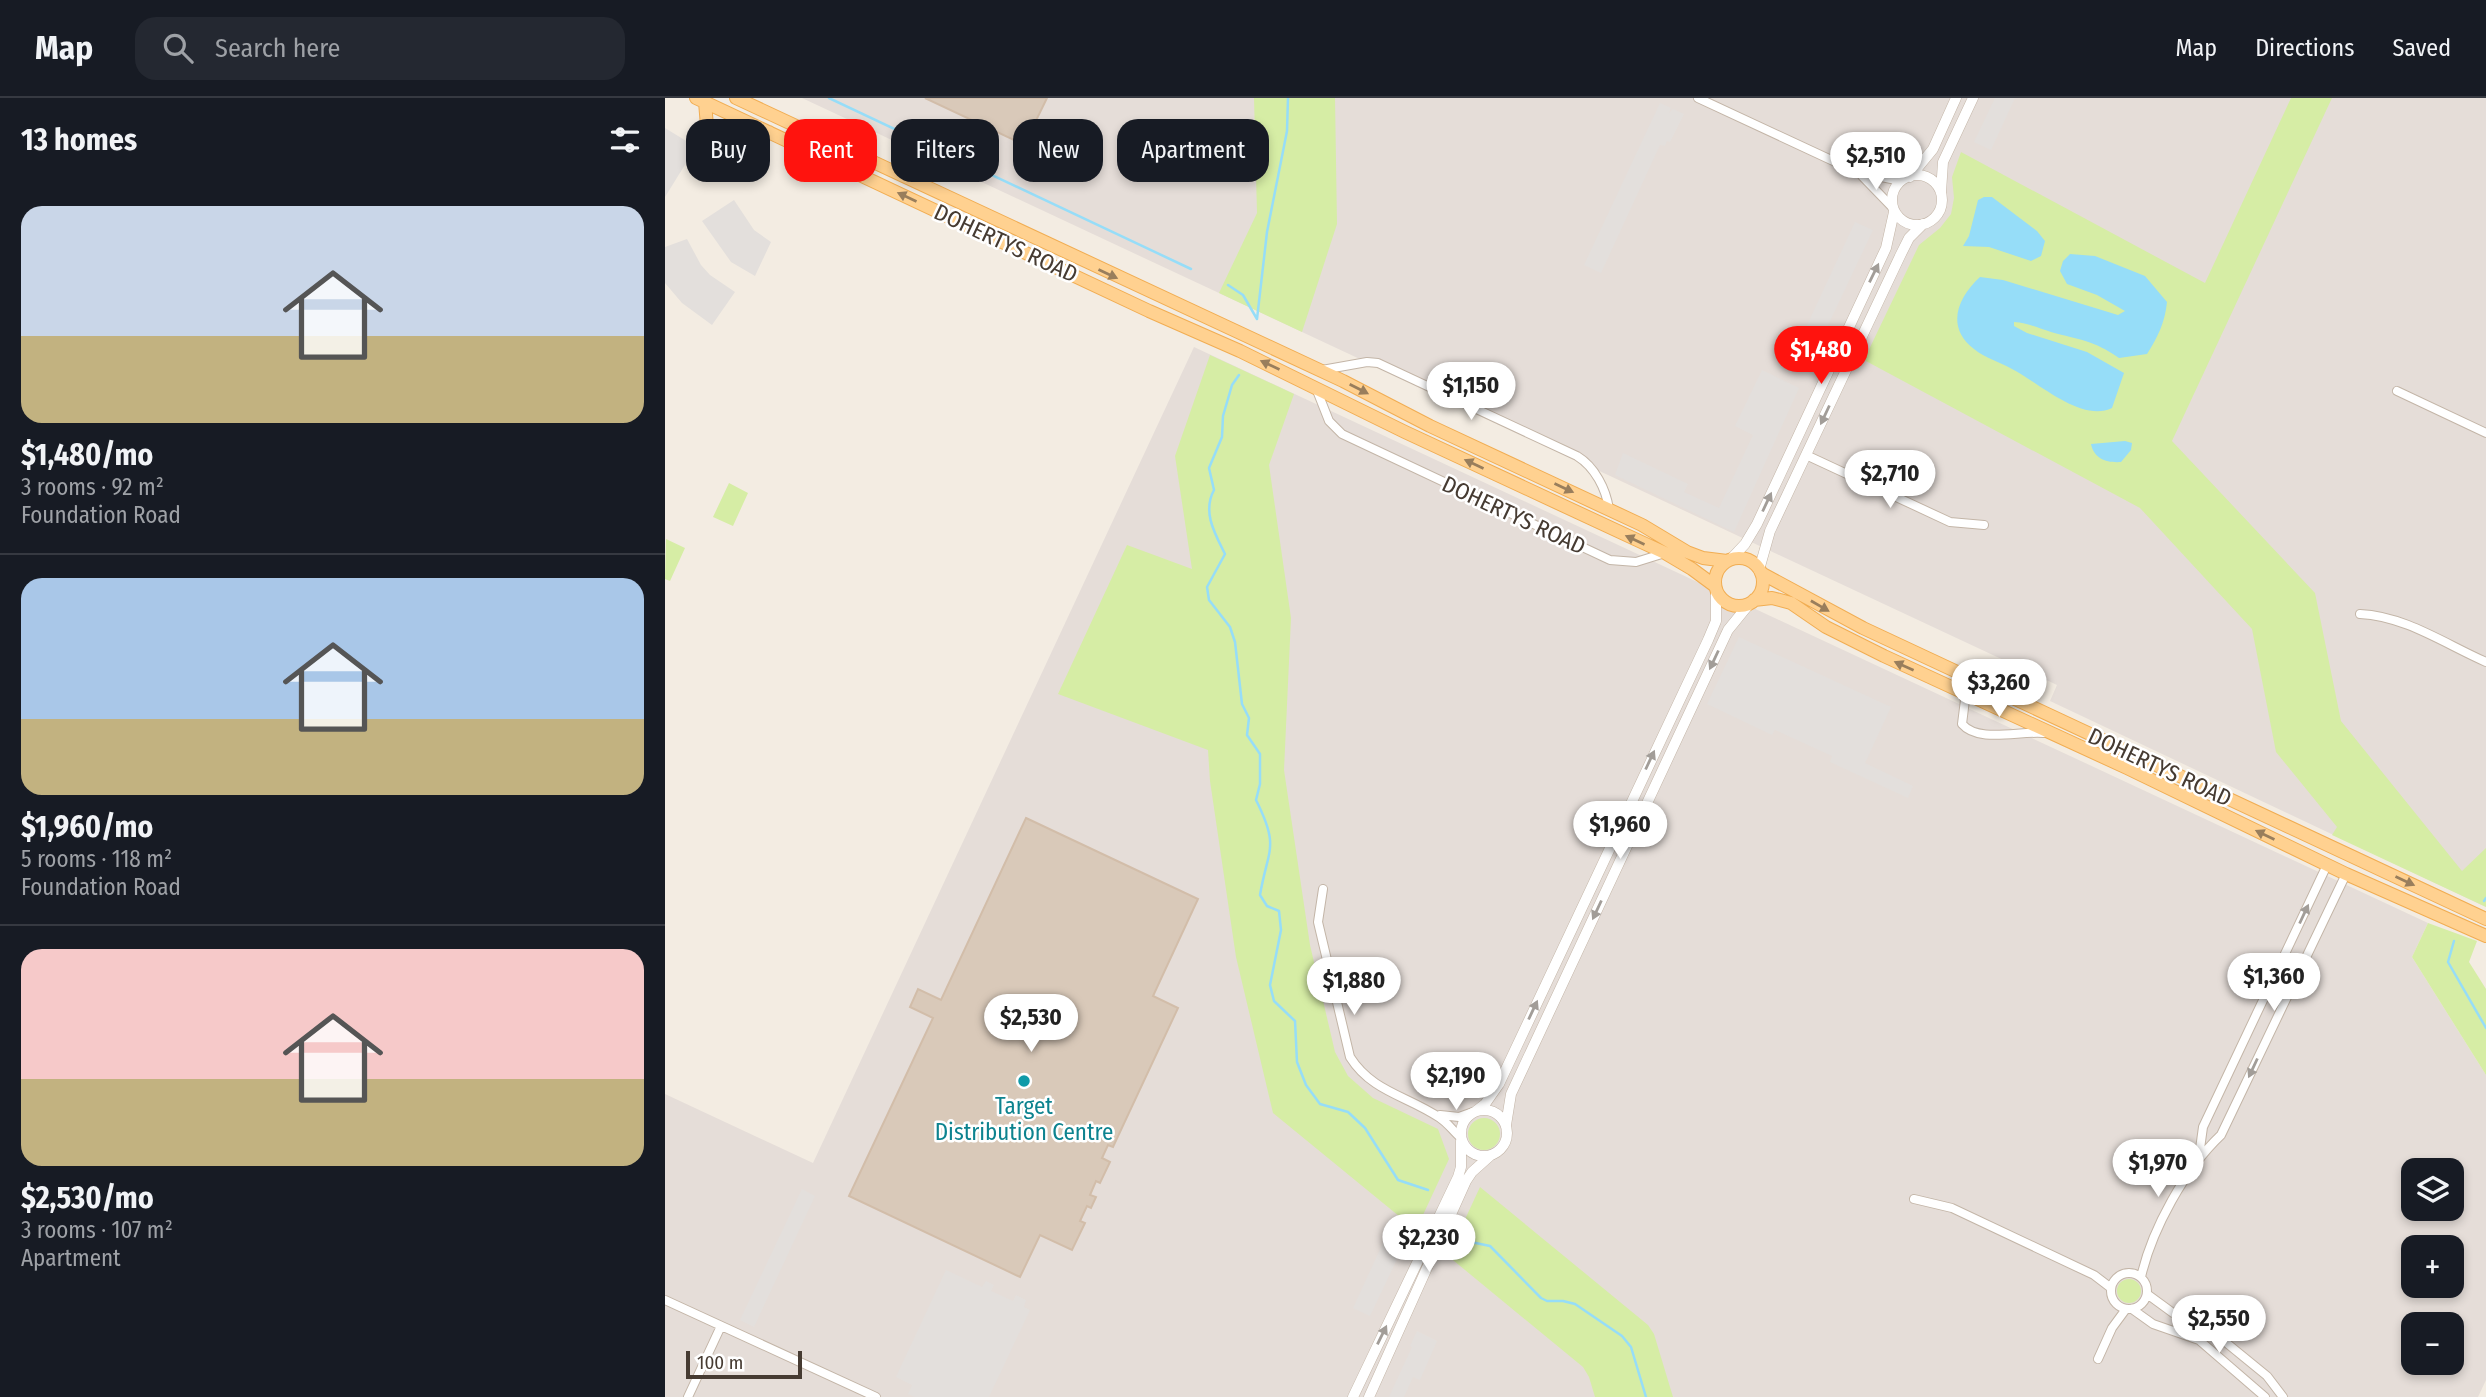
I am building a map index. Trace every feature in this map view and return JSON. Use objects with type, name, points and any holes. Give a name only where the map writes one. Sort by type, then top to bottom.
[{"type":"main road","name":"DOHERTYS ROAD","points":[[735,98],[762,104],[1150,294],[1319,370],[1430,426],[1609,509],[1696,556],[1729,560]]},
{"type":"main road","name":"DOHERTYS ROAD","points":[[701,100],[742,119]]},
{"type":"main road","points":[[701,100],[704,119]]},
{"type":"main road","name":"DOHERTYS ROAD","points":[[770,132],[1316,386],[1405,432],[1665,553],[1692,569],[1716,589]]},
{"type":"main road","points":[[1745,559],[1760,571],[1762,587],[1752,601],[1731,604],[1716,589],[1717,572],[1729,560],[1745,559]]},
{"type":"main road","name":"DOHERTYS ROAD","points":[[1760,571],[1835,615],[2486,919]]},
{"type":"main road","name":"DOHERTYS ROAD","points":[[1752,601],[1772,598],[1791,603],[1841,635],[2127,768],[2346,874],[2486,936]]},
{"type":"main road","points":[[2127,768],[2133,754]]},
{"type":"main road","points":[[2327,865],[2344,853],[2346,874]]},
{"type":"street","points":[[727,112],[735,98]]},
{"type":"street","points":[[1698,98],[1857,172],[1906,179],[1925,177],[1932,181],[1941,194]]},
{"type":"street","points":[[1729,560],[1745,544],[1757,524],[1886,248],[1893,193],[1933,149],[1956,98]]},
{"type":"street","points":[[1760,571],[1770,531],[1909,238],[1936,216],[1942,202],[1943,162],[1973,98]]},
{"type":"street","points":[[1857,172],[1906,223],[1923,225]]},
{"type":"street","points":[[1858,307],[1872,314]]},
{"type":"street","name":"DOHERTYS ROAD","points":[[1319,370],[1367,362],[1378,363],[1577,456],[1586,461],[1596,475],[1606,494],[1609,509]]},
{"type":"street","name":"DOHERTYS ROAD","points":[[1316,386],[1329,421],[1342,434],[1610,560],[1636,562],[1665,553]]},
{"type":"street","points":[[2397,390],[2486,433]]},
{"type":"street","points":[[1806,455],[1950,522],[1984,526]]},
{"type":"street","points":[[1353,1397],[1458,1177],[1461,1167],[1462,1122],[1485,1104],[1499,1084],[1716,621],[1716,589]]},
{"type":"street","points":[[1323,888],[1318,922],[1350,1057],[1358,1070],[1380,1088],[1434,1114],[1461,1139],[1470,1153],[1484,1157],[1498,1152],[1506,1140],[1511,1094],[1728,630],[1752,601]]},
{"type":"street","points":[[2360,614],[2377,615],[2403,623],[2486,662]]},
{"type":"street","name":"DOHERTYS ROAD","points":[[1961,691],[1965,700],[1962,724],[1970,730],[1987,736],[2004,732],[2053,734]]},
{"type":"street","points":[[2199,1156],[2203,1127],[2327,865]]},
{"type":"street","points":[[2097,1276],[2116,1278],[2131,1273],[2145,1257],[2199,1156],[2221,1135],[2346,874]]},
{"type":"street","points":[[2288,946],[2306,955]]},
{"type":"street","points":[[2248,1035],[2265,1043]]},
{"type":"street","points":[[1434,1114],[1459,1117],[1490,1111],[1497,1114],[1506,1125]]},
{"type":"street","points":[[1369,1397],[1466,1181],[1491,1155]]},
{"type":"street","points":[[1914,1199],[1952,1208],[2097,1276],[2111,1288],[2116,1303],[2112,1328],[2098,1359]]},
{"type":"street","points":[[2141,1277],[2145,1257]]},
{"type":"street","points":[[2112,1328],[2129,1308],[2142,1304],[2147,1294],[2146,1284],[2141,1277],[2131,1273]]},
{"type":"street","points":[[2111,1288],[2116,1278]]},
{"type":"street","points":[[2147,1294],[2173,1313],[2218,1336],[2267,1376],[2283,1397]]},
{"type":"street","points":[[665,1300],[876,1397]]},
{"type":"street","points":[[2116,1303],[2153,1324],[2199,1340],[2265,1397]]},
{"type":"street","points":[[2187,1335],[2192,1322]]},
{"type":"street","points":[[688,1397],[721,1326]]},
{"type":"shaded area","points":[[802,98],[2486,98],[2486,907],[2050,701],[2057,685],[982,182],[999,182],[999,119],[891,119],[891,140],[877,133],[877,119],[847,119]]},
{"type":"shaded area","points":[[1995,98],[2015,98],[1991,150],[1974,142]]},
{"type":"shaded area","points":[[1660,103],[1671,108],[1669,113],[1673,109],[1684,114],[1670,142],[1667,141],[1665,146],[1660,145],[1601,273],[1584,265]]},
{"type":"shaded area","points":[[665,128],[686,141],[686,163],[665,197]]},
{"type":"shaded area","points":[[734,200],[754,230],[771,242],[755,276],[731,262],[702,221]]},
{"type":"shaded area","points":[[1855,222],[1873,230],[1813,357],[1796,349]]},
{"type":"shaded area","points":[[687,239],[701,265],[710,275],[735,292],[712,325],[682,303],[665,283],[665,247]]},
{"type":"shaded area","points":[[1194,347],[2428,923],[2412,957],[2486,1075],[2486,1380],[2478,1397],[665,1397],[665,1094],[813,1163]]},
{"type":"shaded area","points":[[1762,370],[1799,388],[1734,532],[1615,475],[1623,453],[1688,484],[1684,492],[1719,508],[1753,435],[1735,426]]},
{"type":"shaded area","points":[[1739,637],[1891,707],[1865,763],[1913,786],[1908,798],[1830,762],[1832,756],[1775,730],[1772,735],[1707,704]]},
{"type":"shaded area","points":[[802,1189],[815,1196],[754,1327],[740,1320]]},
{"type":"shaded area","points":[[1389,1230],[1408,1236],[1370,1316],[1353,1308]]},
{"type":"shaded area","points":[[946,1270],[982,1287],[986,1281],[994,1285],[991,1291],[1013,1301],[1016,1295],[1026,1300],[1024,1307],[1030,1310],[989,1397],[915,1397],[908,1394],[912,1385],[896,1377]]},
{"type":"shaded area","points":[[1417,1331],[1437,1341],[1420,1380],[1413,1377],[1404,1397],[1389,1397],[1412,1347],[1410,1346]]},
{"type":"green space","points":[[1254,98],[1335,98],[1337,224],[1302,332],[1219,293],[1257,213],[1256,182],[1269,182],[1269,119],[1255,119]]},
{"type":"green space","points":[[2291,98],[2332,98],[2172,441],[2315,593],[2341,721],[2462,871],[2486,848],[2486,907],[2332,835],[2337,827],[2276,752],[2252,629],[2140,508],[1864,360],[1919,245],[1940,228],[1951,214],[1954,198],[1952,177],[1961,152],[2205,283]]},
{"type":"green space","points":[[1210,355],[1294,394],[1269,465],[1291,618],[1284,770],[1310,945],[1335,1052],[1348,1076],[1373,1098],[1438,1129],[1449,1159],[1416,1230],[1273,1113],[1236,957],[1210,781],[1208,750],[1058,694],[1127,545],[1192,569],[1175,456]]},
{"type":"green space","points":[[729,483],[748,493],[733,526],[713,517]]},
{"type":"green space","points":[[666,539],[685,548],[670,581],[665,579]]},
{"type":"green space","points":[[2428,923],[2477,941],[2469,962],[2486,989],[2486,1075],[2412,957]]},
{"type":"green space","points":[[1484,1118],[1495,1123],[1500,1134],[1495,1145],[1484,1150],[1473,1145],[1468,1134],[1473,1123]]},
{"type":"green space","points":[[1480,1187],[1648,1325],[1654,1334],[1673,1397],[1595,1397],[1583,1367],[1448,1256]]},
{"type":"green space","points":[[2129,1279],[2138,1282],[2141,1291],[2138,1300],[2129,1303],[2120,1300],[2117,1291],[2120,1282]]},
{"type":"water","points":[[1992,197],[2037,231],[2045,241],[2041,256],[2031,261],[1989,247],[1963,246],[1969,236],[1978,200]]},
{"type":"water","points":[[2070,254],[2095,256],[2145,276],[2167,302],[2160,329],[2147,354],[2119,358],[2086,341],[2014,322],[2014,326],[2027,333],[2087,352],[2124,373],[2112,408],[2100,411],[2074,406],[1978,352],[1965,340],[1957,322],[1961,303],[1980,277],[2003,280],[2118,315],[2125,311],[2097,295],[2067,284],[2060,271],[2063,261]]},
{"type":"water","points":[[2125,441],[2132,443],[2131,450],[2121,462],[2102,459],[2091,444]]},
{"type":"building","points":[[925,98],[1047,98],[1037,119],[1013,119],[1013,140],[999,133],[999,119],[969,119]]},
{"type":"building","name":"Target Distribution Centre","points":[[1026,818],[1198,899],[1153,996],[1178,1008],[1113,1147],[1108,1145],[1102,1158],[1110,1162],[1100,1183],[1096,1181],[1090,1195],[1096,1197],[1091,1208],[1087,1206],[1080,1221],[1085,1223],[1072,1250],[1040,1235],[1020,1277],[849,1196],[933,1018],[910,1007],[918,989],[941,1000]]},
{"type":"waterway","points":[[829,98],[1191,269]]},
{"type":"waterway","points":[[1257,319],[1267,232],[1287,131],[1288,98]]},
{"type":"waterway","points":[[1228,285],[1243,295],[1257,319]]},
{"type":"waterway","points":[[1239,375],[1232,385],[1223,416],[1222,437],[1209,468],[1214,490],[1209,506],[1210,515],[1225,554],[1207,587],[1209,600],[1230,627],[1235,642],[1242,704],[1249,718],[1247,735],[1260,754],[1260,784],[1256,800],[1270,839],[1260,895],[1267,906],[1279,911],[1281,930],[1270,985],[1274,1001],[1295,1021],[1297,1062],[1306,1085],[1320,1104],[1348,1112],[1365,1128],[1398,1180],[1428,1190]]},
{"type":"waterway","points":[[2454,941],[2448,962],[2486,1028]]},
{"type":"waterway","points":[[1469,1234],[1471,1242],[1490,1246],[1541,1298],[1575,1304],[1622,1336],[1631,1347],[1646,1397]]},
{"type":"place","name":"Target Distribution Centre","points":[[1024,1081]]}]
